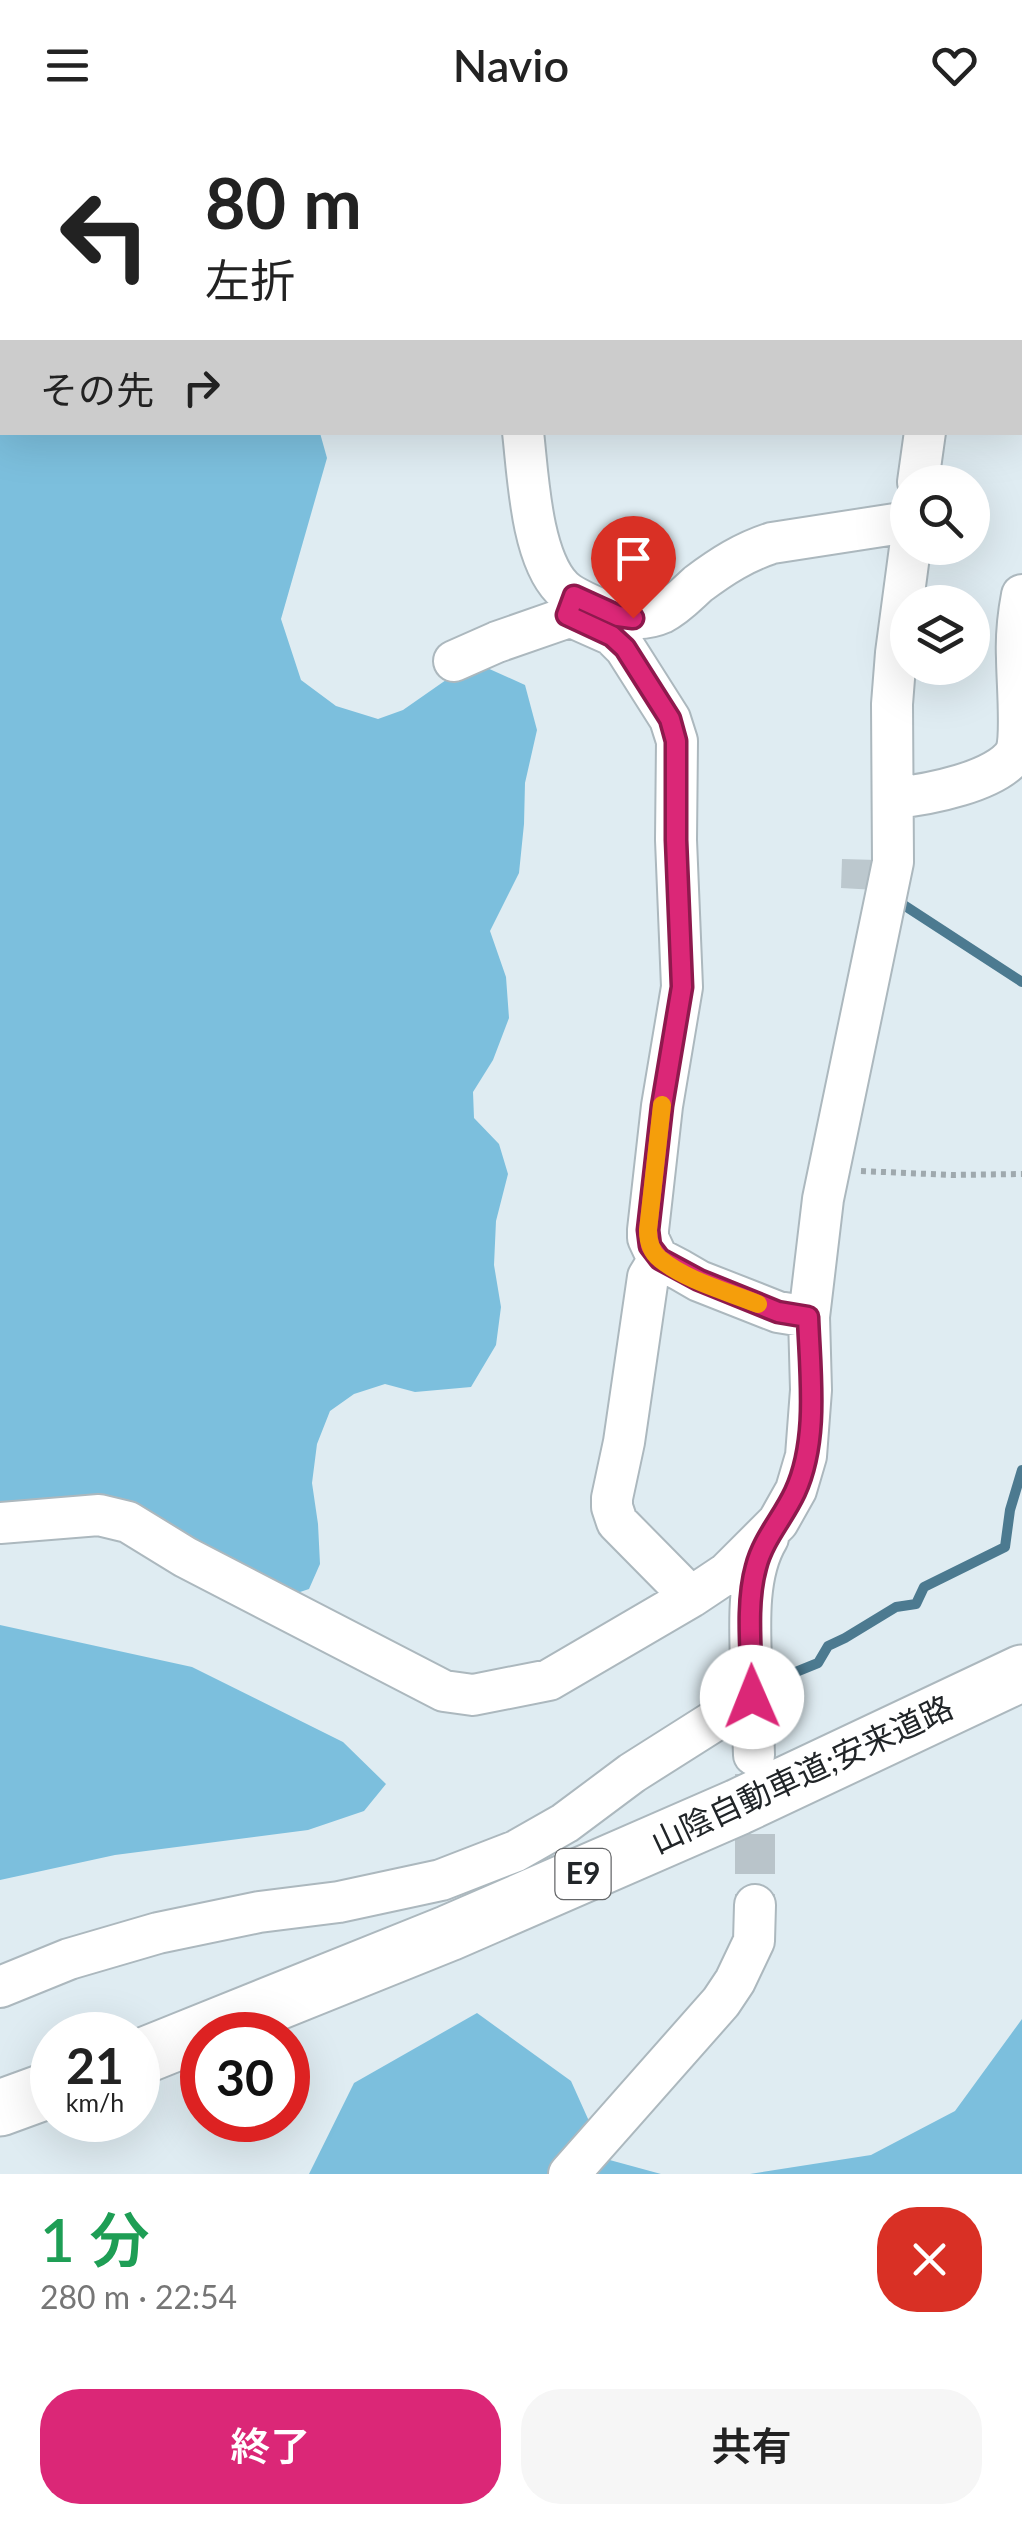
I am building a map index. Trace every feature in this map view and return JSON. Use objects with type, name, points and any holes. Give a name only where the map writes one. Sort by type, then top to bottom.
[{"type":"highway","name":"山陰自動車道;安来道路","points":[[160,2049],[467,1925],[738,1806],[1022,1673]]},
{"type":"highway","points":[[0,2108],[30,2098]]},
{"type":"street","points":[[523,435],[543,558],[570,606],[625,648],[670,719],[676,741],[682,987],[662,1106],[648,1230],[650,1246],[660,1259],[699,1280],[778,1312],[808,1317]]},
{"type":"street","points":[[920,465],[925,435]]},
{"type":"street","points":[[570,606],[618,616],[650,617],[664,612],[751,550],[772,543],[890,525]]},
{"type":"street","points":[[754,1755],[751,1602],[755,1570],[762,1549],[796,1490],[806,1456],[811,1390],[808,1317],[816,1252],[892,862],[893,687],[908,565]]},
{"type":"street","points":[[894,798],[958,787],[998,768],[1016,752],[1020,744],[1017,623],[1022,595]]},
{"type":"street","points":[[454,661],[563,619],[570,606]]},
{"type":"street","points":[[660,1259],[648,1277],[612,1506],[616,1522],[691,1597]]},
{"type":"street","points":[[0,1523],[99,1515],[128,1522],[185,1557],[444,1691],[473,1694],[549,1680],[691,1597],[726,1572],[778,1522]]},
{"type":"street","points":[[0,1987],[68,1959],[158,1933],[259,1912],[340,1902],[441,1880],[516,1851],[565,1823],[632,1774],[752,1697]]},
{"type":"street","points":[[568,2174],[722,2002],[754,1941],[756,1906]]},
{"type":"path","points":[[831,1164],[858,1171],[1022,1174]]},
{"type":"shaded area","points":[[0,435],[321,435],[327,458],[281,619],[301,680],[336,706],[378,719],[403,710],[446,680],[485,667],[525,685],[537,730],[525,783],[519,873],[490,931],[506,977],[509,1018],[493,1060],[473,1092],[474,1118],[499,1144],[508,1174],[496,1221],[494,1265],[501,1307],[496,1345],[471,1387],[415,1392],[385,1384],[354,1394],[330,1411],[317,1444],[312,1483],[320,1564],[309,1589],[282,1598],[156,1525],[0,1518]]},
{"type":"shaded area","points":[[0,1625],[192,1667],[343,1742],[386,1784],[364,1811],[308,1830],[115,1855],[0,1880]]},
{"type":"shaded area","points":[[477,2013],[571,2081],[606,2159],[661,2174],[309,2174],[354,2083]]},
{"type":"shaded area","points":[[1022,2019],[1022,2174],[750,2174],[871,2155],[955,2111]]},
{"type":"building","points":[[842,859],[877,860],[876,890],[841,888]]},
{"type":"waterway","points":[[896,900],[1022,982]]},
{"type":"waterway","points":[[776,1680],[818,1663],[828,1646],[896,1607],[916,1604],[924,1587],[1005,1547],[1010,1510],[1022,1470]]},
{"type":"tunnel","points":[[755,1774],[755,1905]]},
{"type":"slow traffic","points":[[662,1105],[648,1230],[650,1246],[660,1259],[680,1270],[758,1304]]},
{"type":"route","points":[[633,618],[618,616],[574,596],[567,615],[591,624],[625,648],[675,732],[682,987],[662,1106],[648,1230],[650,1246],[660,1259],[699,1280],[778,1312],[808,1317],[811,1390],[806,1456],[796,1490],[762,1549],[755,1570],[751,1602],[752,1697]]}]
